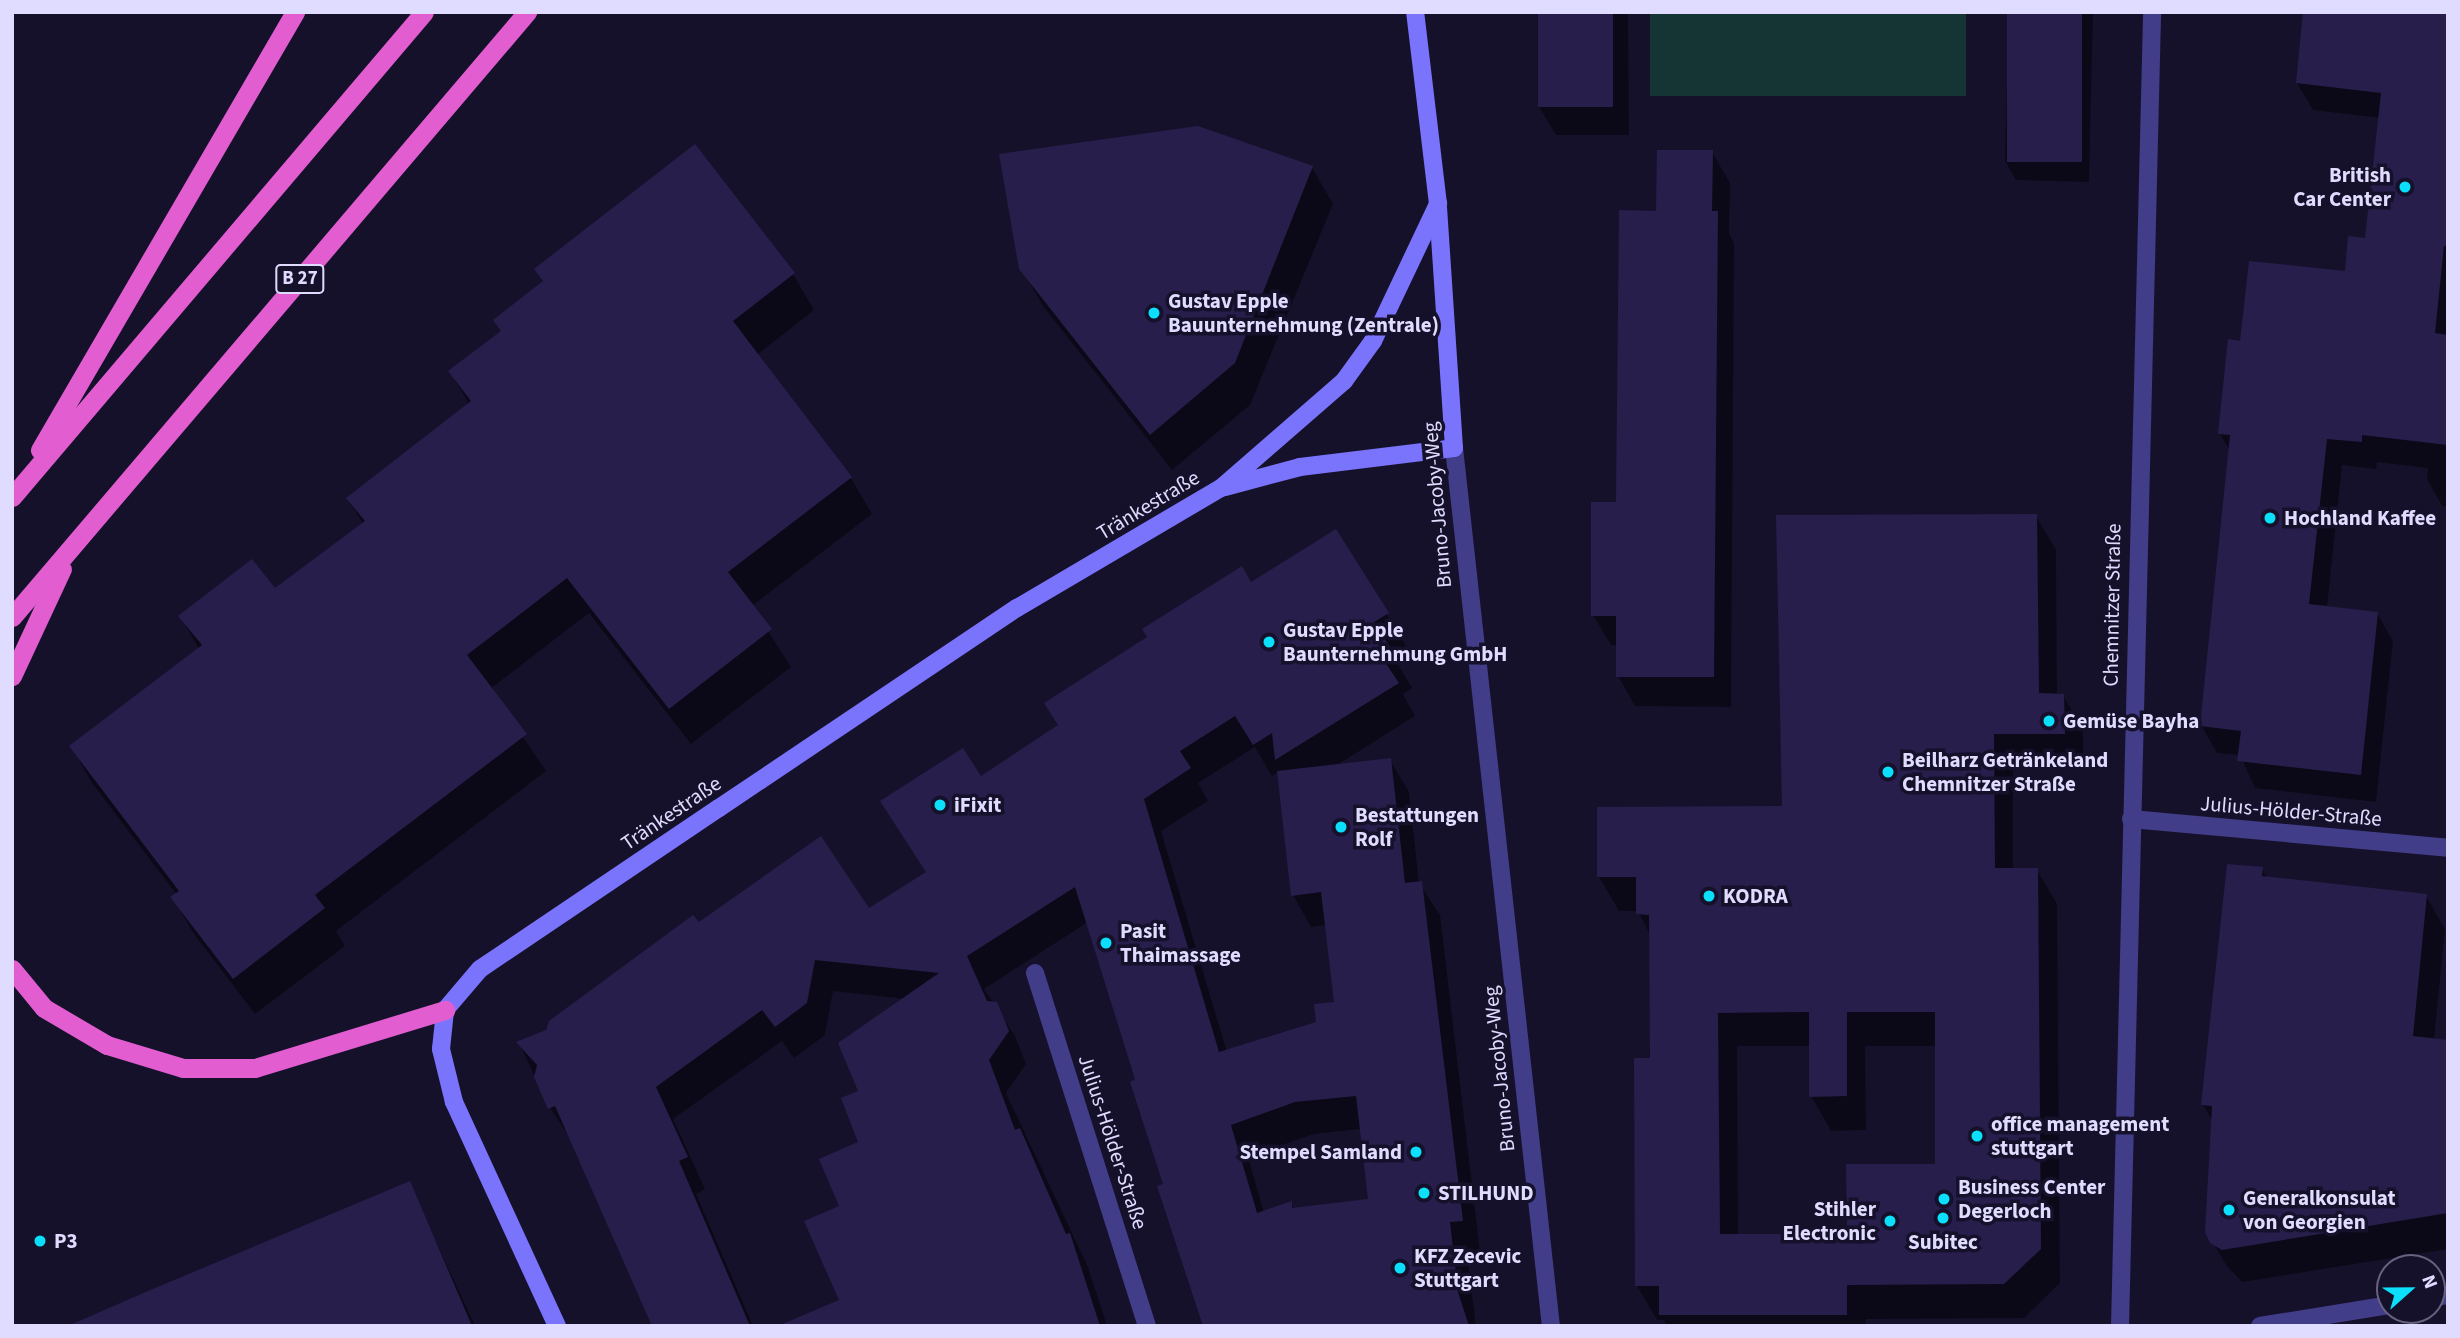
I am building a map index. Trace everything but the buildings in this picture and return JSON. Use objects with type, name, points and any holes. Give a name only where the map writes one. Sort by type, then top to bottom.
[{"type":"highway","points":[[13,496],[295,12]]},
{"type":"highway","points":[[13,496],[424,12]]},
{"type":"highway","name":"B 27","points":[[12,617],[527,12]]},
{"type":"highway","points":[[12,676],[73,546]]},
{"type":"highway","points":[[12,968],[44,1009],[107,1045],[183,1068],[255,1068],[445,1010]]},
{"type":"main road","name":"Bruno-Jacoby-Weg","points":[[1415,12],[1438,204],[1454,448]]},
{"type":"main road","name":"Tränkestraße","points":[[445,1010],[480,970],[685,831],[1017,608],[1221,488],[1344,381],[1373,341],[1438,204]]},
{"type":"main road","name":"Tränkestraße","points":[[1221,488],[1300,467],[1454,448]]},
{"type":"main road","points":[[445,1010],[441,1049],[454,1102],[557,1326]]},
{"type":"street","name":"Chemnitzer Straße","points":[[2120,1326],[2152,12]]},
{"type":"street","name":"Bruno-Jacoby-Weg","points":[[1454,448],[1551,1326]]},
{"type":"street","name":"Julius-Hölder-Straße","points":[[2131,819],[2448,848]]},
{"type":"street","name":"Julius-Hölder-Straße","points":[[1035,973],[1147,1326]]},
{"type":"street","points":[[2260,1326],[2376,1307]]},
{"type":"green space","points":[[1650,12],[1966,12],[1966,96],[1650,96]]},
{"type":"place","name":"British Car Center","points":[[2405,187]]},
{"type":"place","name":"Gustav Epple Bauunternehmung (Zentrale)","points":[[1154,313]]},
{"type":"place","name":"Hochland Kaffee","points":[[2270,518]]},
{"type":"place","name":"Gustav Epple Baunternehmung GmbH","points":[[1269,642]]},
{"type":"place","name":"Gemüse Bayha","points":[[2049,721]]},
{"type":"place","name":"Beilharz Getränkeland Chemnitzer Straße","points":[[1888,772]]},
{"type":"place","name":"iFixit","points":[[940,805]]},
{"type":"place","name":"Bestattungen Rolf","points":[[1341,827]]},
{"type":"place","name":"KODRA","points":[[1709,896]]},
{"type":"place","name":"Pasit Thaimassage","points":[[1106,943]]},
{"type":"place","name":"office management stuttgart","points":[[1977,1136]]},
{"type":"place","name":"Stempel Samland","points":[[1416,1152]]},
{"type":"place","name":"STILHUND","points":[[1424,1193]]},
{"type":"place","name":"Business Center Degerloch","points":[[1944,1199]]},
{"type":"place","name":"Generalkonsulat von Georgien","points":[[2229,1210]]},
{"type":"place","name":"Subitec","points":[[1943,1218]]},
{"type":"place","name":"Stihler Electronic","points":[[1890,1221]]},
{"type":"place","name":"P3","points":[[40,1241]]},
{"type":"place","name":"KFZ Zecevic Stuttgart","points":[[1400,1268]]}]
